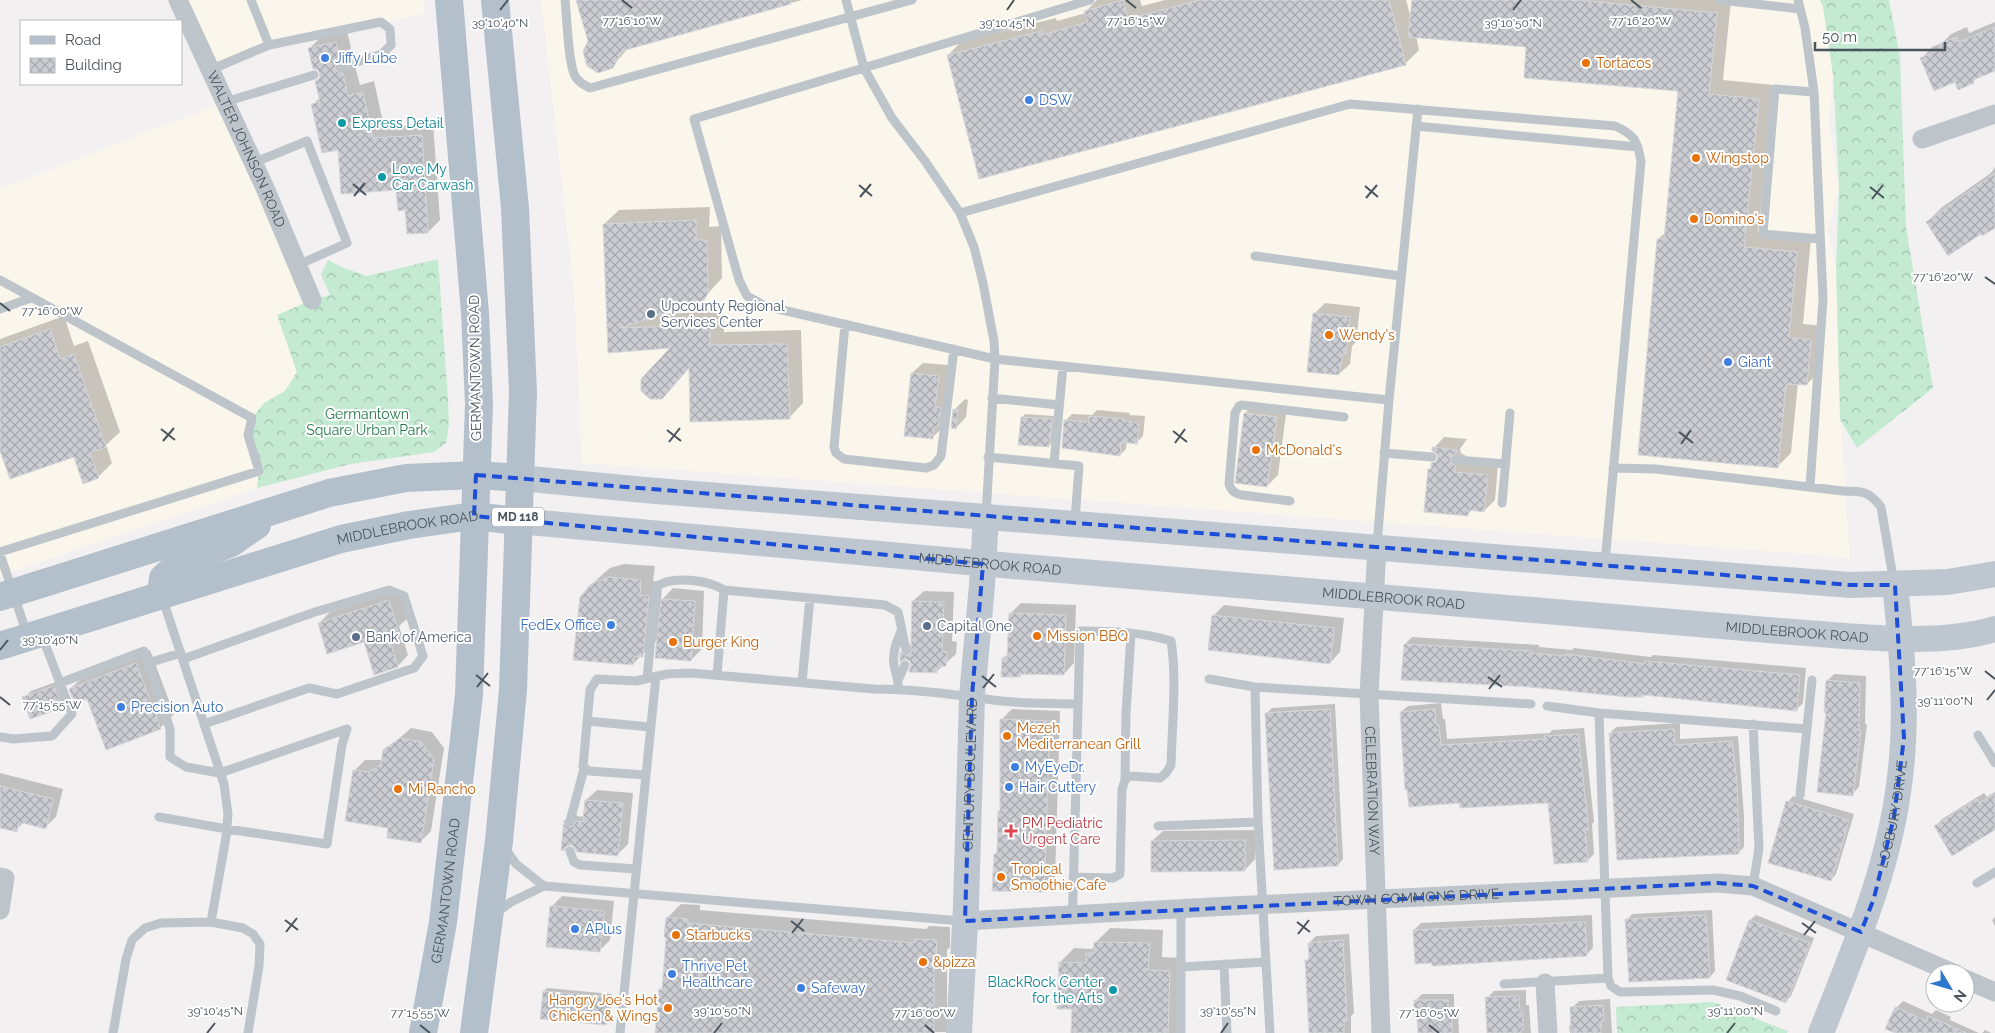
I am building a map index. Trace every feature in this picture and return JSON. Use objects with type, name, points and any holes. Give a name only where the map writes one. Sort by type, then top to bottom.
[{"type":"main road","name":"GERMANTOWN ROAD","points":[[423,1033],[443,922],[469,695],[479,404],[475,313],[449,0]]},
{"type":"main road","name":"MD 118","points":[[474,1033],[499,841],[513,690],[523,392],[515,208],[495,0]]},
{"type":"main road","points":[[7,595],[329,493],[406,478],[476,475],[1850,586],[1948,582],[1995,574]]},
{"type":"main road","points":[[161,594],[163,578],[172,570],[186,561],[231,543],[276,510]]},
{"type":"main road","name":"MIDDLEBROOK ROAD","points":[[0,646],[341,539],[409,524],[474,516],[983,564],[1756,630],[1901,639],[1974,635],[1995,629]]},
{"type":"main road","name":"CENTURY BOULEVARD","points":[[959,1033],[965,921],[972,696],[986,517]]},
{"type":"main road","name":"LOCBURY DRIVE","points":[[1821,1033],[1874,898],[1894,817],[1900,777],[1904,714],[1901,639],[1895,585]]},
{"type":"street","name":"WALTER JOHNSON ROAD","points":[[178,0],[253,163],[312,300]]},
{"type":"street","points":[[1922,139],[1995,114]]},
{"type":"street","name":"CELEBRATION WAY","points":[[1376,547],[1369,695],[1381,1033]]},
{"type":"street","points":[[0,877],[5,878],[0,910]]},
{"type":"street","name":"TOWN COMMONS DRIVE","points":[[965,921],[1718,883],[1753,886],[1931,963]]},
{"type":"street","points":[[1545,982],[1548,1033]]},
{"type":"street","points":[[1975,983],[1995,992]]},
{"type":"lane","points":[[251,0],[269,45]]},
{"type":"lane","points":[[566,0],[574,76],[582,84],[590,88],[912,0]]},
{"type":"lane","points":[[846,0],[864,68],[892,118],[925,161],[960,213],[974,247],[994,341],[995,359],[986,517]]},
{"type":"lane","points":[[1090,0],[694,119],[739,280],[747,296],[765,306],[995,359],[1389,400]]},
{"type":"lane","points":[[1720,0],[1799,5],[1805,28],[1814,92],[1823,299],[1810,486]]},
{"type":"lane","points":[[210,70],[269,45],[381,22],[390,29],[391,45],[382,54],[341,67]]},
{"type":"lane","points":[[225,102],[314,75]]},
{"type":"lane","points":[[1814,92],[1775,89],[1763,234],[1820,239]]},
{"type":"lane","points":[[960,213],[1350,104],[1615,126],[1630,133],[1638,147],[1641,161],[1605,565]]},
{"type":"lane","points":[[1376,547],[1418,109]]},
{"type":"lane","points":[[1416,126],[1638,147]]},
{"type":"lane","points":[[253,163],[307,141],[347,243],[298,266]]},
{"type":"lane","points":[[1256,256],[1401,276]]},
{"type":"lane","points":[[0,280],[252,418],[248,435],[259,471],[0,553],[7,595],[34,635],[60,683],[72,714],[52,736],[12,739],[0,737]]},
{"type":"lane","points":[[0,309],[32,298]]},
{"type":"lane","points":[[845,324],[834,447],[836,453],[844,459],[926,468],[934,465],[941,456],[954,349]]},
{"type":"lane","points":[[1054,463],[1063,366]]},
{"type":"lane","points":[[992,398],[1060,405]]},
{"type":"lane","points":[[1290,502],[1236,494],[1231,490],[1229,484],[1236,413],[1239,406],[1344,417]]},
{"type":"lane","points":[[1502,503],[1510,413]]},
{"type":"lane","points":[[1384,453],[1432,457]]},
{"type":"lane","points":[[988,457],[1079,466],[1074,524]]},
{"type":"lane","points":[[1456,460],[1506,464]]},
{"type":"lane","points":[[1613,468],[1656,469],[1843,491],[1861,491],[1874,497],[1881,507],[1895,585]]},
{"type":"lane","points":[[620,1033],[650,727],[656,587],[663,581],[679,580],[708,583],[724,590],[885,605],[898,612],[901,618],[906,650]]},
{"type":"lane","points":[[148,663],[182,656],[315,612],[389,590],[404,596],[423,656],[414,668],[337,694],[309,688],[204,724]]},
{"type":"lane","points":[[717,675],[724,590]]},
{"type":"lane","points":[[161,594],[224,784],[228,814],[227,830],[211,922]]},
{"type":"lane","points":[[802,682],[810,598]]},
{"type":"lane","points":[[899,678],[894,666],[895,645],[902,629]]},
{"type":"lane","points":[[1072,915],[1080,631],[1104,631],[1159,637],[1171,641],[1173,708],[1170,765],[1160,778],[1129,776],[1125,780]]},
{"type":"lane","points":[[1073,877],[1113,878],[1120,874],[1122,789],[1125,780],[1126,713],[1131,634]]},
{"type":"lane","points":[[60,683],[144,651],[170,729],[170,757],[186,767],[220,773],[347,729],[342,745],[327,844],[227,830],[159,817]]},
{"type":"lane","points":[[898,689],[899,678],[905,665]]},
{"type":"lane","points":[[570,821],[584,769],[582,767],[590,690],[597,679],[636,681],[667,674],[691,673],[874,689],[898,689],[994,700],[1078,704]]},
{"type":"lane","points":[[1209,679],[1255,687],[1531,704]]},
{"type":"lane","points":[[1800,796],[1812,680]]},
{"type":"lane","points":[[1255,687],[1258,822],[1270,1033]]},
{"type":"lane","points":[[1547,706],[1599,713],[1753,724],[1807,730]]},
{"type":"lane","points":[[1599,713],[1608,978],[1611,986],[1620,992],[1713,990],[1740,996],[1776,1010]]},
{"type":"lane","points":[[587,721],[650,727]]},
{"type":"lane","points":[[1753,724],[1759,848],[1753,886]]},
{"type":"lane","points":[[1978,735],[1995,763]]},
{"type":"lane","points":[[584,769],[645,775]]},
{"type":"lane","points":[[1158,826],[1258,822]]},
{"type":"lane","points":[[499,841],[516,864],[544,886]]},
{"type":"lane","points":[[570,851],[574,862],[580,866],[636,870]]},
{"type":"lane","points":[[1977,883],[1995,872]]},
{"type":"lane","points":[[489,918],[511,902],[544,886],[965,921]]},
{"type":"lane","points":[[1181,909],[1182,1033]]},
{"type":"lane","points":[[113,1033],[126,959],[132,940],[145,928],[161,923],[211,922],[243,928],[253,934],[260,944],[259,966],[248,1033]]},
{"type":"lane","points":[[1181,966],[1265,962]]},
{"type":"lane","points":[[1224,964],[1227,1033]]},
{"type":"lane","points":[[1504,984],[1608,978]]},
{"type":"highlighted area","points":[[476,475],[1850,585],[1895,585],[1904,738],[1894,817],[1874,898],[1861,932],[1753,886],[1718,883],[965,921],[972,696],[983,564],[474,516]]},
{"type":"shaded area","points":[[178,0],[424,0],[425,14],[269,45],[210,70]]},
{"type":"shaded area","points":[[541,0],[1820,0],[1823,7],[1833,75],[1829,125],[1839,186],[1828,231],[1836,267],[1840,419],[1850,559],[1835,556],[582,463],[574,289]]},
{"type":"shaded area","points":[[225,102],[312,300],[277,315],[297,372],[285,391],[264,403],[252,418],[259,471],[257,488],[0,576],[0,189]]},
{"type":"green space","points":[[1820,0],[1889,0],[1900,57],[1906,227],[1933,388],[1857,448],[1840,419],[1836,267],[1839,186],[1833,75],[1823,7]]},
{"type":"green space","name":"Germantown Square Urban Park","points":[[438,259],[448,399],[449,424],[446,443],[434,452],[351,464],[257,488],[259,471],[248,435],[252,418],[264,403],[285,391],[297,372],[277,315],[312,300],[330,295],[321,274],[328,260],[341,267],[367,276]]},
{"type":"green space","points":[[1713,1002],[1788,1031],[1787,1033],[1617,1033],[1616,1007]]},
{"type":"building","points":[[576,0],[791,0],[791,4],[622,51],[613,68],[598,73],[587,66],[583,51],[588,41]]},
{"type":"building","points":[[1123,0],[1128,19],[1200,0],[1389,0],[1406,65],[979,179],[947,55],[1042,31],[1043,35],[1088,22],[1084,11]]},
{"type":"building","points":[[1412,0],[1576,0],[1717,13],[1709,94],[1759,99],[1744,247],[1797,252],[1789,337],[1811,340],[1807,385],[1786,384],[1778,468],[1638,455],[1657,239],[1664,239],[1678,91],[1524,78],[1526,47],[1408,37]]},
{"type":"building","points":[[1995,27],[1995,71],[1973,80],[1974,83],[1958,90],[1955,82],[1934,91],[1920,58],[1941,49],[1939,44],[1957,37],[1959,42]]},
{"type":"building","points":[[336,42],[340,61],[336,63],[335,69],[339,73],[343,73],[348,96],[363,92],[373,138],[422,135],[428,233],[407,234],[405,210],[398,211],[396,190],[341,194],[338,150],[322,153],[311,104],[320,102],[315,81],[319,79],[320,74],[318,70],[313,69],[308,48]]},
{"type":"building","points":[[1995,173],[1995,228],[1982,236],[1981,234],[1948,256],[1926,222]]},
{"type":"building","name":"Upcounty Regional Services Center","points":[[696,220],[696,240],[707,240],[708,293],[704,300],[620,328],[710,325],[710,345],[787,344],[790,419],[690,422],[689,368],[662,399],[650,399],[641,391],[641,379],[670,348],[608,353],[603,224]]},
{"type":"building","name":"Wendy's","points":[[1313,313],[1350,317],[1346,354],[1343,353],[1339,375],[1307,372]]},
{"type":"building","points":[[50,329],[60,359],[74,354],[106,447],[90,453],[99,478],[83,484],[74,457],[10,479],[0,451],[0,347]]},
{"type":"building","points":[[911,373],[939,376],[935,407],[941,408],[938,427],[934,427],[933,439],[904,436]]},
{"type":"building","points":[[953,409],[958,410],[956,429],[951,428]]},
{"type":"building","name":"McDonald's","points":[[1244,413],[1277,417],[1267,487],[1235,483]]},
{"type":"building","points":[[1089,416],[1124,419],[1124,421],[1139,423],[1137,444],[1121,442],[1120,456],[1062,448],[1064,420],[1089,422]]},
{"type":"building","points":[[1021,417],[1052,419],[1049,447],[1018,445]]},
{"type":"building","points":[[1432,447],[1457,450],[1457,454],[1453,455],[1450,459],[1451,463],[1456,466],[1455,472],[1488,475],[1484,512],[1469,510],[1468,516],[1424,512],[1428,469],[1431,469],[1431,463],[1435,462],[1438,458],[1437,454],[1432,451]]},
{"type":"building","name":"FedEx Office","points":[[609,577],[641,580],[640,595],[649,596],[643,657],[634,656],[633,665],[573,660],[580,597],[591,584]]},
{"type":"building","name":"Burger King","points":[[661,599],[695,601],[691,661],[655,658]]},
{"type":"building","name":"Bank of America","points":[[389,600],[398,630],[388,633],[398,667],[374,675],[364,642],[327,654],[318,623]]},
{"type":"building","name":"Capital One","points":[[912,601],[944,602],[942,652],[947,652],[946,666],[937,667],[937,673],[909,672],[910,661],[905,659],[900,662],[900,652],[907,656],[912,651]]},
{"type":"building","name":"Mission BBQ","points":[[1009,613],[1066,615],[1064,675],[1020,674],[1020,677],[1001,677],[1002,658],[1007,658]]},
{"type":"building","points":[[1212,615],[1334,628],[1330,664],[1208,650]]},
{"type":"building","points":[[1404,644],[1533,651],[1532,653],[1566,656],[1566,654],[1645,664],[1645,661],[1800,675],[1797,711],[1643,695],[1643,697],[1627,697],[1530,687],[1401,680]]},
{"type":"building","name":"Precision Auto","points":[[136,663],[161,729],[106,750],[87,699],[75,703],[69,689]]},
{"type":"building","points":[[1826,680],[1860,683],[1859,731],[1861,731],[1853,796],[1817,792],[1826,713],[1824,713]]},
{"type":"building","points":[[54,686],[63,708],[30,719],[22,697]]},
{"type":"building","points":[[1330,709],[1338,866],[1274,870],[1265,713]]},
{"type":"building","points":[[1435,709],[1436,725],[1439,725],[1441,745],[1545,739],[1544,736],[1578,734],[1587,813],[1588,830],[1585,830],[1588,862],[1554,864],[1548,803],[1460,808],[1459,803],[1409,807],[1407,790],[1405,790],[1400,712]]},
{"type":"building","points":[[1000,719],[1050,721],[1044,892],[992,891],[994,854],[997,854],[998,811],[1000,811]]},
{"type":"building","points":[[1674,729],[1675,745],[1732,741],[1737,783],[1739,854],[1617,860],[1609,733]]},
{"type":"building","points":[[400,738],[421,742],[434,759],[421,843],[387,838],[388,828],[345,821],[353,770],[369,772],[381,764],[383,750]]},
{"type":"building","points":[[0,786],[53,799],[46,829],[19,822],[17,832],[0,828]]},
{"type":"building","points":[[1995,794],[1995,830],[1952,856],[1934,826],[1977,799],[1979,803]]},
{"type":"building","points":[[585,800],[623,803],[618,856],[577,852],[571,845],[566,847],[564,851],[561,850],[564,820],[565,825],[569,827],[574,826],[576,821],[583,822]]},
{"type":"building","points":[[1786,801],[1849,820],[1831,881],[1768,863]]},
{"type":"building","points":[[1245,840],[1245,871],[1151,872],[1151,841]]},
{"type":"building","name":"APlus","points":[[550,906],[604,911],[600,952],[546,947]]},
{"type":"building","points":[[1706,915],[1710,978],[1629,982],[1625,919]]},
{"type":"building","name":"Safeway","points":[[666,917],[687,919],[687,923],[914,943],[914,939],[937,940],[936,962],[934,962],[934,1033],[655,1033],[659,989],[662,990]]},
{"type":"building","points":[[1749,920],[1810,943],[1786,1003],[1726,980]]},
{"type":"building","points":[[1585,922],[1587,956],[1432,966],[1432,963],[1415,964],[1413,930]]},
{"type":"building","points":[[1343,940],[1347,1021],[1344,1021],[1344,1033],[1309,1033],[1305,960],[1309,960],[1308,943]]},
{"type":"building","name":"BlackRock Center for the Arts","points":[[1094,942],[1150,943],[1148,970],[1170,971],[1168,1033],[1071,1033],[1072,1009],[1057,1009],[1059,962],[1086,963],[1086,953],[1094,953]]},
{"type":"building","points":[[543,991],[609,997],[606,1025],[540,1019]]},
{"type":"building","points":[[1519,996],[1520,1011],[1523,1011],[1523,1030],[1521,1030],[1521,1033],[1487,1033],[1485,997]]},
{"type":"building","points":[[1414,1000],[1448,1000],[1448,1016],[1452,1016],[1452,1033],[1418,1033],[1418,1018],[1414,1019]]},
{"type":"building","points":[[1603,1005],[1604,1020],[1601,1021],[1601,1033],[1571,1033],[1570,1007]]},
{"type":"building","points":[[1895,1007],[1926,1021],[1928,1016],[1966,1033],[1895,1033],[1885,1029]]},
{"type":"place","name":"Jiffy Lube","points":[[325,58]]},
{"type":"place","name":"Tortacos","points":[[1586,63]]},
{"type":"place","name":"DSW","points":[[1029,100]]},
{"type":"place","name":"Express Detail","points":[[342,123]]},
{"type":"place","name":"Wingstop","points":[[1696,158]]},
{"type":"place","name":"Love My Car Carwash","points":[[382,177]]},
{"type":"place","name":"Domino's","points":[[1694,219]]},
{"type":"place","name":"Upcounty Regional Services Center","points":[[651,314]]},
{"type":"place","name":"Wendy's","points":[[1329,335]]},
{"type":"place","name":"Giant","points":[[1728,362]]},
{"type":"place","name":"McDonald's","points":[[1256,450]]},
{"type":"place","name":"FedEx Office","points":[[611,625]]},
{"type":"place","name":"Capital One","points":[[927,626]]},
{"type":"place","name":"Mission BBQ","points":[[1037,636]]},
{"type":"place","name":"Bank of America","points":[[356,637]]},
{"type":"place","name":"Burger King","points":[[673,642]]},
{"type":"place","name":"Precision Auto","points":[[121,707]]},
{"type":"place","name":"Mezeh Mediterranean Grill","points":[[1007,736]]},
{"type":"place","name":"MyEyeDr.","points":[[1015,767]]},
{"type":"place","name":"Hair Cuttery","points":[[1009,787]]},
{"type":"place","name":"Mi Rancho","points":[[398,789]]},
{"type":"place","name":"PM Pediatric Urgent Care","points":[[1011,831]]},
{"type":"place","name":"Tropical Smoothie Cafe","points":[[1001,877]]},
{"type":"place","name":"APlus","points":[[575,929]]},
{"type":"place","name":"Starbucks","points":[[676,935]]},
{"type":"place","name":"&pizza","points":[[923,962]]},
{"type":"place","name":"Thrive Pet Healthcare","points":[[672,974]]},
{"type":"place","name":"Safeway","points":[[801,988]]},
{"type":"place","name":"BlackRock Center for the Arts","points":[[1113,990]]},
{"type":"place","name":"Hangry Joe's Hot Chicken & Wings","points":[[668,1008]]}]
